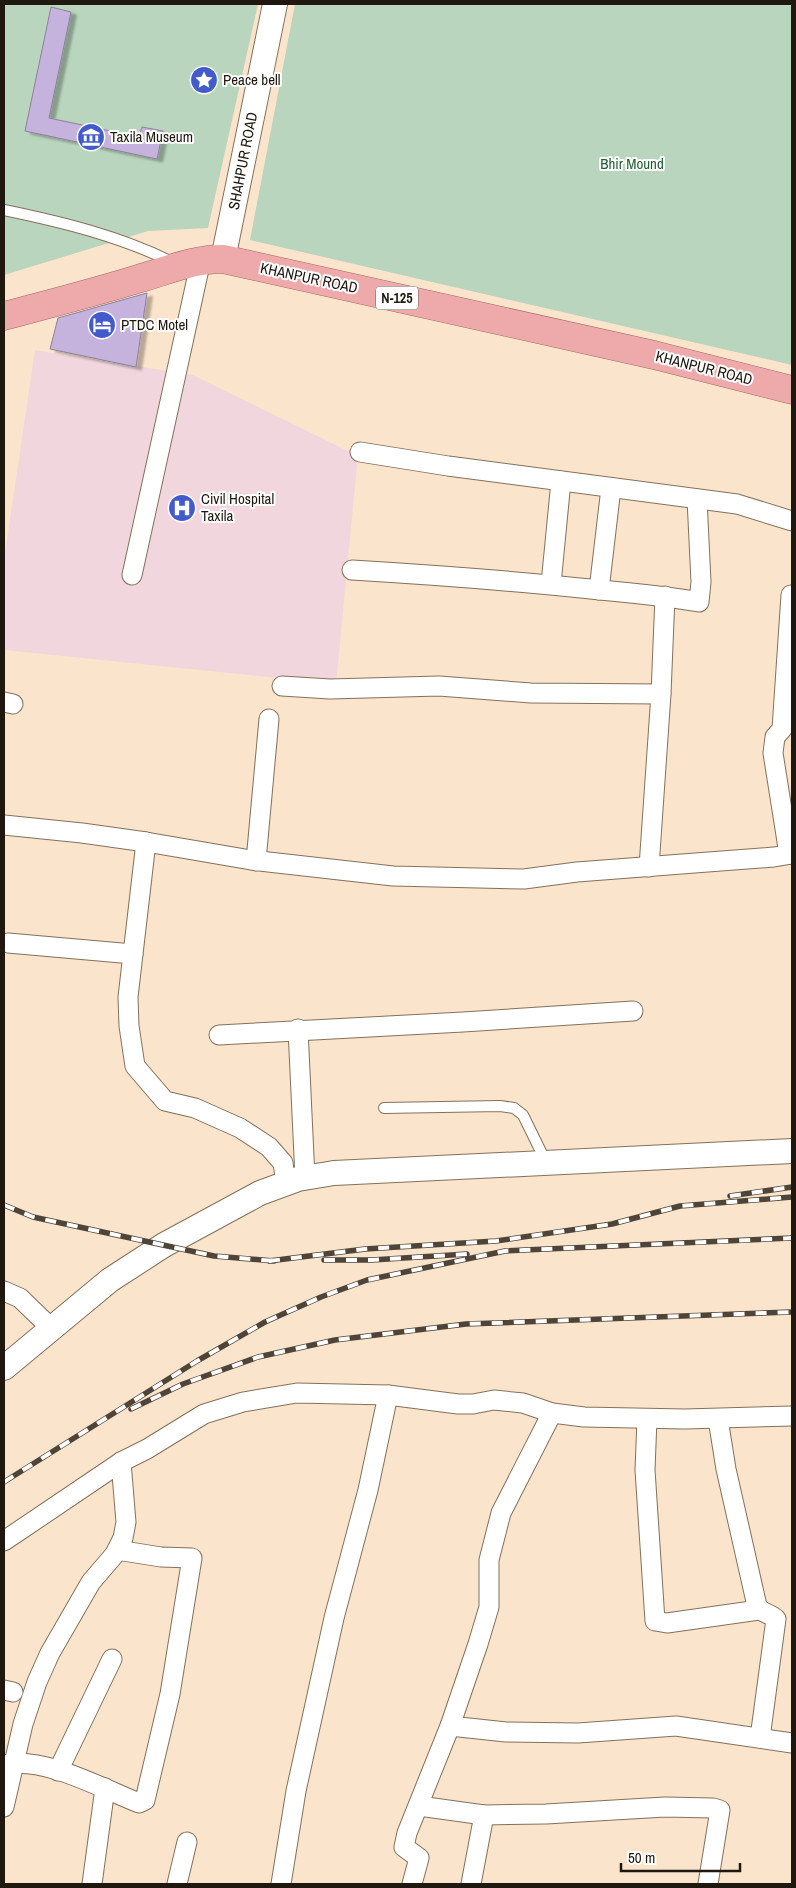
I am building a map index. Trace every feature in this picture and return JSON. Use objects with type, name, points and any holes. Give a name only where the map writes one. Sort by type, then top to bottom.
[{"type":"highway","points":[[4,316],[201,262]]},
{"type":"highway","name":"KHANPUR ROAD","points":[[201,262],[654,355],[792,390]]},
{"type":"street","name":"SHAHPUR ROAD","points":[[201,262],[275,4]]},
{"type":"street","points":[[132,575],[201,262]]},
{"type":"street","points":[[360,452],[448,466],[737,504],[792,521]]},
{"type":"street","points":[[551,584],[561,481]]},
{"type":"street","points":[[599,590],[611,488]]},
{"type":"street","points":[[352,570],[551,584],[665,596],[699,602],[701,582],[698,499]]},
{"type":"street","points":[[4,825],[82,833],[256,860],[393,876],[514,879],[791,854],[773,753],[775,737],[782,729],[791,595]]},
{"type":"street","points":[[649,867],[661,694],[665,596]]},
{"type":"street","points":[[282,686],[330,689],[439,686],[531,693],[661,694]]},
{"type":"street","points":[[256,860],[269,719]]},
{"type":"street","points":[[146,842],[128,997],[129,1026],[135,1066],[166,1101],[195,1108],[240,1128],[269,1147],[295,1180]]},
{"type":"street","points":[[8,943],[133,954]]},
{"type":"street","points":[[218,1035],[463,1022],[633,1010]]},
{"type":"street","points":[[295,1180],[298,1030]]},
{"type":"street","points":[[4,1368],[110,1280],[164,1245],[260,1193],[295,1180],[334,1173],[792,1151]]},
{"type":"street","points":[[4,1292],[20,1298],[51,1328]]},
{"type":"street","points":[[4,1541],[121,1462],[147,1449],[204,1414],[243,1402],[297,1393],[388,1395],[458,1404],[473,1404],[494,1400],[523,1403],[552,1413],[584,1417],[718,1418],[792,1416]]},
{"type":"street","points":[[281,1884],[296,1791],[334,1618],[368,1490],[388,1395]]},
{"type":"street","points":[[412,1884],[419,1858],[404,1847],[407,1833],[450,1726],[489,1607],[489,1560],[501,1514],[552,1413]]},
{"type":"street","points":[[647,1418],[645,1470],[655,1621],[667,1623],[759,1610],[772,1615],[776,1619],[760,1738]]},
{"type":"street","points":[[718,1418],[726,1469],[759,1610]]},
{"type":"street","points":[[4,1807],[8,1764],[37,1682],[50,1654],[91,1582],[117,1550],[123,1538],[126,1522],[121,1462]]},
{"type":"street","points":[[8,1764],[39,1766],[105,1788],[139,1803],[145,1800],[170,1694],[192,1558],[161,1557],[117,1550]]},
{"type":"street","points":[[58,1771],[112,1659]]},
{"type":"street","points":[[450,1726],[506,1732],[578,1733],[676,1726],[792,1743]]},
{"type":"street","points":[[92,1884],[105,1788]]},
{"type":"street","points":[[419,1806],[484,1815],[546,1814],[665,1807],[713,1808],[720,1810],[708,1884]]},
{"type":"street","points":[[470,1884],[484,1815]]},
{"type":"street","points":[[177,1884],[187,1842]]},
{"type":"lane","points":[[4,210],[71,224],[150,251],[201,262]]},
{"type":"lane","points":[[384,1108],[500,1106],[514,1108],[523,1115],[547,1163]]},
{"type":"shaded area","name":"Civil Hospital Taxila","points":[[35,350],[193,375],[358,456],[336,684],[4,650],[4,560]]},
{"type":"green space","points":[[4,4],[258,4],[208,228],[148,231],[4,275]]},
{"type":"green space","name":"Bhir Mound","points":[[295,4],[792,4],[792,365],[250,240]]},
{"type":"building","name":"Taxila Museum","points":[[51,7],[71,12],[49,118],[139,137],[142,127],[163,131],[157,159],[25,131]]},
{"type":"building","points":[[147,293],[136,367],[50,349],[58,318]]},
{"type":"railway","points":[[730,1196],[792,1187]]},
{"type":"railway","points":[[269,1261],[365,1249],[496,1241],[612,1224],[680,1206],[792,1197]]},
{"type":"railway","points":[[4,1205],[33,1217],[214,1256],[274,1261]]},
{"type":"railway","points":[[4,1482],[197,1361],[265,1322],[321,1297],[367,1280],[505,1251],[792,1238]]},
{"type":"railway","points":[[324,1260],[372,1260],[467,1254]]},
{"type":"railway","points":[[131,1409],[183,1384],[258,1357],[335,1340],[466,1324],[792,1312]]},
{"type":"place","name":"Peace bell","points":[[204,80]]},
{"type":"place","name":"Taxila Museum","points":[[91,137]]},
{"type":"place","name":"PTDC Motel","points":[[102,325]]},
{"type":"place","name":"Civil Hospital Taxila","points":[[182,508]]}]
